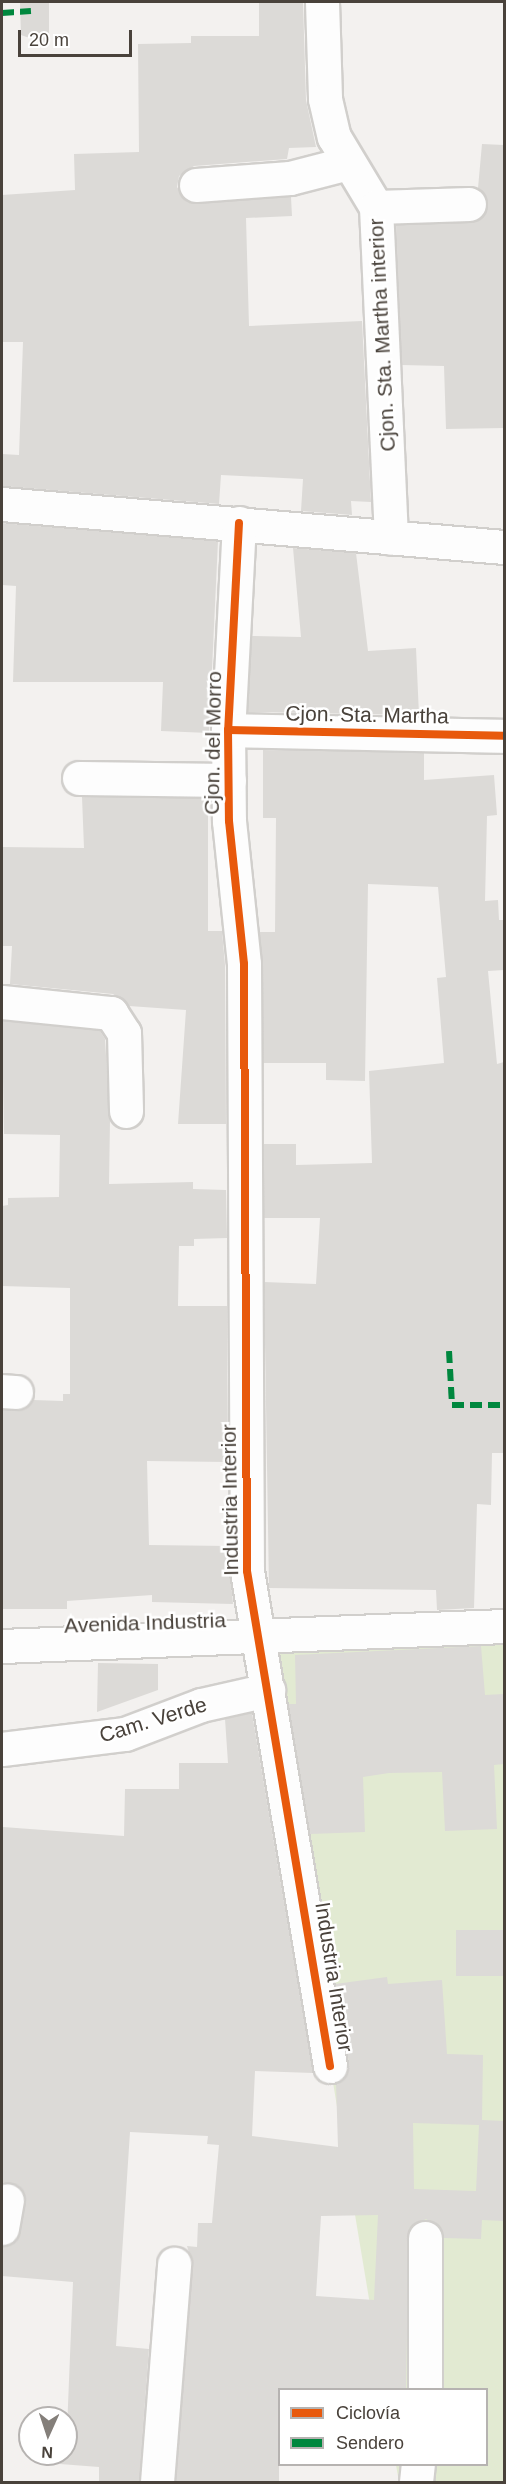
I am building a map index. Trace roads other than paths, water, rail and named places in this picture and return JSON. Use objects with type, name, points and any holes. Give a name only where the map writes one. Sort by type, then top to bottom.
[{"type":"street","name":"Cjon. Sta. Martha interior","points":[[322,2],[326,99],[348,163],[376,207],[391,538]]},
{"type":"street","points":[[196,185],[290,178],[348,163]]},
{"type":"street","points":[[376,207],[469,204]]},
{"type":"street","points":[[2,504],[504,547]]},
{"type":"street","name":"Cjon. del Morro","points":[[239,523],[228,730],[228,780],[244,964]]},
{"type":"street","name":"Cjon. Sta. Martha","points":[[228,730],[504,736]]},
{"type":"street","points":[[79,778],[228,780]]},
{"type":"street","name":"Industria Interior","points":[[244,964],[246,1571],[330,2066]]},
{"type":"street","points":[[2,1002],[111,1013],[124,1033],[126,1111]]},
{"type":"street","name":"Avenida Industria","points":[[2,1646],[259,1638],[504,1626]]},
{"type":"street","name":"Cam. Verde","points":[[2,1749],[124,1734],[201,1705],[268,1690]]},
{"type":"street","points":[[425,2238],[425,2388]]},
{"type":"street","points":[[157,2482],[174,2264]]},
{"type":"street","points":[[416,2482],[418,2466]]}]
